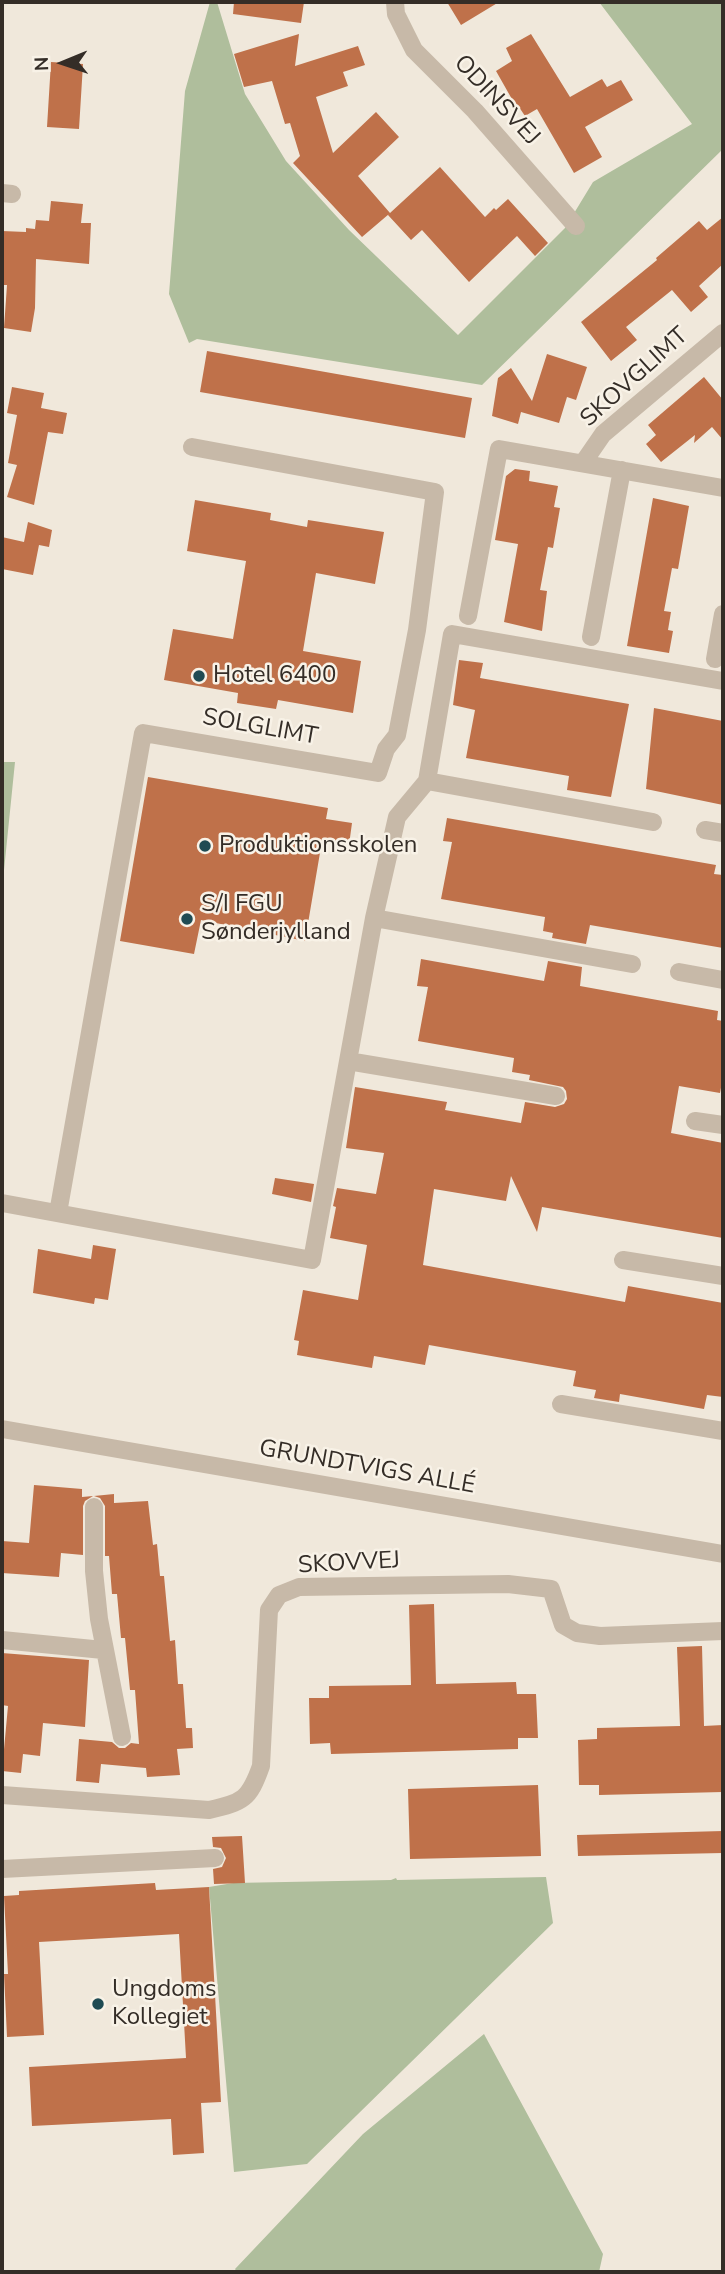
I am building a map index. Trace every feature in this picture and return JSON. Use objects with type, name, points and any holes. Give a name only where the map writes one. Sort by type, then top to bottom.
[{"type":"street","name":"ODINSVEJ","points":[[395,2],[396,14],[414,50],[475,111],[576,226]]},
{"type":"street","name":"SKOVGLIMT","points":[[583,463],[603,435],[723,333]]},
{"type":"street","name":"SOLGLIMT","points":[[58,1213],[143,733],[378,773],[386,749],[397,735],[417,630],[435,492],[192,447]]},
{"type":"street","name":"SKOVGLIMT","points":[[468,616],[492,447],[723,488]]},
{"type":"street","points":[[591,637],[622,470]]},
{"type":"street","points":[[715,659],[723,614]]},
{"type":"street","points":[[2,1203],[312,1260],[374,918],[397,817],[427,781],[452,634],[723,681]]},
{"type":"street","points":[[427,781],[653,822]]},
{"type":"street","points":[[705,830],[723,833]]},
{"type":"street","points":[[374,918],[632,964]]},
{"type":"street","points":[[679,972],[723,980]]},
{"type":"street","points":[[348,1061],[556,1096]]},
{"type":"street","points":[[695,1121],[723,1125]]},
{"type":"street","points":[[623,1260],[723,1276]]},
{"type":"street","points":[[561,1404],[723,1431]]},
{"type":"street","name":"GRUNDTVIGS ALLÉ","points":[[2,1429],[723,1554]]},
{"type":"street","points":[[94,1507],[94,1572],[103,1650],[122,1737]]},
{"type":"street","name":"SKOVVEJ","points":[[2,1795],[209,1810],[236,1804],[253,1790],[261,1766],[269,1610],[279,1595],[299,1587],[508,1584],[551,1589],[563,1625],[577,1633],[600,1636],[723,1631]]},
{"type":"street","points":[[2,1640],[103,1650]]},
{"type":"street","points":[[2,1869],[215,1858]]},
{"type":"green space","points":[[210,2],[217,2],[245,94],[286,161],[349,230],[458,335],[565,228],[593,182],[692,124],[599,2],[723,2],[723,149],[482,385],[197,339],[189,343],[169,294],[185,91]]},
{"type":"green space","points":[[2,762],[15,762],[2,890]]},
{"type":"green space","points":[[546,1877],[553,1923],[307,2164],[234,2172],[209,1887],[233,1883],[396,1878]]},
{"type":"green space","points":[[484,2034],[603,2254],[599,2272],[237,2272],[235,2269],[363,2134]]},
{"type":"building","points":[[234,2],[304,2],[301,23],[233,14]]},
{"type":"building","points":[[447,2],[499,2],[461,25]]},
{"type":"building","points":[[299,34],[295,66],[358,46],[365,65],[343,72],[348,86],[316,97],[333,153],[376,112],[399,137],[358,176],[390,213],[440,167],[485,217],[508,199],[548,243],[535,256],[517,236],[469,282],[422,230],[411,240],[389,214],[362,237],[293,163],[300,156],[290,123],[285,124],[272,81],[244,87],[234,54]]},
{"type":"building","points":[[531,34],[570,97],[602,79],[607,87],[621,80],[633,100],[585,127],[602,157],[574,173],[537,109],[525,116],[519,107],[517,108],[496,71],[512,61],[506,48]]},
{"type":"building","points":[[51,62],[83,64],[79,129],[47,127]]},
{"type":"building","points":[[51,201],[83,204],[81,223],[91,223],[89,264],[36,259],[35,308],[31,332],[4,328],[7,285],[2,285],[2,231],[26,232],[26,228],[35,229],[36,220],[49,221]]},
{"type":"building","points":[[723,217],[723,264],[699,286],[708,297],[691,312],[672,290],[626,327],[637,340],[611,361],[581,322],[657,260],[656,258],[699,221],[707,230]]},
{"type":"building","points":[[207,351],[472,398],[465,438],[200,392]]},
{"type":"building","points":[[547,354],[587,367],[576,400],[567,397],[559,423],[521,412],[518,424],[492,416],[498,378],[511,368],[532,401]]},
{"type":"building","points":[[704,377],[723,400],[723,440],[712,427],[694,443],[695,435],[661,462],[646,444],[656,435],[648,425]]},
{"type":"building","points":[[12,387],[44,393],[41,408],[67,413],[63,434],[48,432],[34,505],[7,497],[17,465],[8,463],[17,415],[7,413]]},
{"type":"building","points":[[515,469],[530,471],[529,481],[558,486],[554,507],[560,508],[553,548],[548,547],[540,590],[547,591],[542,631],[504,622],[518,544],[495,540],[506,476]]},
{"type":"building","points":[[653,498],[689,506],[678,569],[672,568],[664,611],[671,612],[668,630],[673,631],[669,653],[627,646]]},
{"type":"building","points":[[195,500],[271,513],[270,520],[307,527],[308,520],[384,532],[375,584],[316,573],[303,651],[361,661],[353,713],[278,700],[276,709],[237,703],[238,693],[164,680],[173,629],[233,639],[246,561],[187,551]]},
{"type":"building","points":[[28,522],[52,530],[49,547],[39,545],[33,575],[2,569],[2,537],[24,542]]},
{"type":"building","points":[[459,660],[483,663],[480,678],[629,704],[611,797],[567,790],[569,776],[466,758],[475,710],[453,705]]},
{"type":"building","points":[[654,708],[723,721],[723,805],[646,789]]},
{"type":"building","points":[[148,777],[328,808],[326,819],[352,823],[349,845],[322,841],[305,941],[201,920],[194,954],[120,941]]},
{"type":"building","points":[[447,818],[716,865],[714,874],[723,875],[723,948],[590,925],[586,944],[552,938],[553,933],[543,931],[545,917],[441,899],[452,842],[443,841]]},
{"type":"building","points":[[421,959],[544,981],[548,961],[582,967],[580,986],[718,1011],[717,1020],[723,1021],[723,1077],[720,1093],[679,1086],[671,1133],[723,1143],[723,1238],[542,1207],[537,1232],[511,1176],[506,1201],[434,1189],[423,1265],[625,1302],[628,1286],[723,1303],[723,1397],[707,1395],[704,1409],[620,1394],[619,1402],[594,1398],[596,1390],[573,1386],[576,1371],[429,1345],[425,1365],[374,1356],[372,1368],[297,1355],[299,1341],[294,1340],[303,1290],[358,1300],[367,1245],[330,1238],[336,1207],[333,1206],[337,1188],[376,1194],[384,1153],[346,1148],[355,1087],[447,1102],[445,1110],[521,1123],[525,1102],[555,1107],[564,1104],[567,1099],[563,1087],[529,1080],[530,1075],[512,1072],[514,1058],[418,1041],[428,987],[417,986]]},
{"type":"building","points":[[275,1178],[314,1184],[311,1202],[272,1194]]},
{"type":"building","points":[[93,1245],[116,1249],[108,1300],[95,1298],[94,1304],[33,1293],[38,1249],[91,1259]]},
{"type":"building","points":[[34,1485],[82,1489],[82,1497],[93,1496],[85,1501],[83,1506],[83,1555],[61,1553],[59,1577],[2,1573],[2,1541],[29,1543]]},
{"type":"building","points":[[114,1494],[114,1503],[148,1501],[153,1545],[157,1544],[160,1576],[164,1576],[170,1641],[175,1640],[178,1684],[183,1684],[186,1728],[192,1728],[193,1748],[177,1749],[180,1775],[147,1777],[146,1768],[101,1764],[99,1783],[76,1781],[79,1739],[112,1742],[119,1748],[125,1748],[131,1743],[139,1744],[135,1690],[130,1690],[117,1594],[112,1594],[109,1556],[105,1556],[105,1506],[100,1498],[94,1496]]},
{"type":"building","points":[[434,1604],[436,1684],[516,1682],[517,1694],[536,1694],[538,1738],[518,1738],[518,1749],[331,1754],[330,1743],[310,1744],[309,1698],[329,1698],[329,1686],[411,1685],[409,1605]]},
{"type":"building","points":[[702,1646],[704,1726],[723,1725],[723,1792],[599,1795],[599,1785],[579,1785],[578,1740],[597,1739],[597,1728],[680,1726],[677,1647]]},
{"type":"building","points":[[2,1653],[89,1660],[85,1727],[43,1723],[40,1756],[23,1754],[21,1773],[2,1771],[8,1706],[2,1705]]},
{"type":"building","points":[[538,1785],[541,1856],[410,1859],[408,1789]]},
{"type":"building","points":[[723,1831],[723,1853],[578,1856],[577,1835]]},
{"type":"building","points":[[242,1836],[245,1883],[214,1884],[213,1869],[222,1867],[226,1858],[221,1848],[213,1847],[212,1837]]},
{"type":"building","points":[[155,1883],[156,1890],[209,1887],[221,2102],[201,2103],[204,2153],[173,2155],[171,2119],[32,2126],[29,2067],[186,2058],[179,1934],[39,1942],[44,2035],[7,2037],[4,1974],[8,1974],[4,1896],[19,1895],[19,1891]]},
{"type":"place","name":"Hotel 6400","points":[[199,676]]},
{"type":"place","name":"Produktionsskolen","points":[[205,846]]},
{"type":"place","name":"S/I FGU Sønderjylland","points":[[187,919]]},
{"type":"place","name":"Ungdoms Kollegiet","points":[[98,2004]]}]
